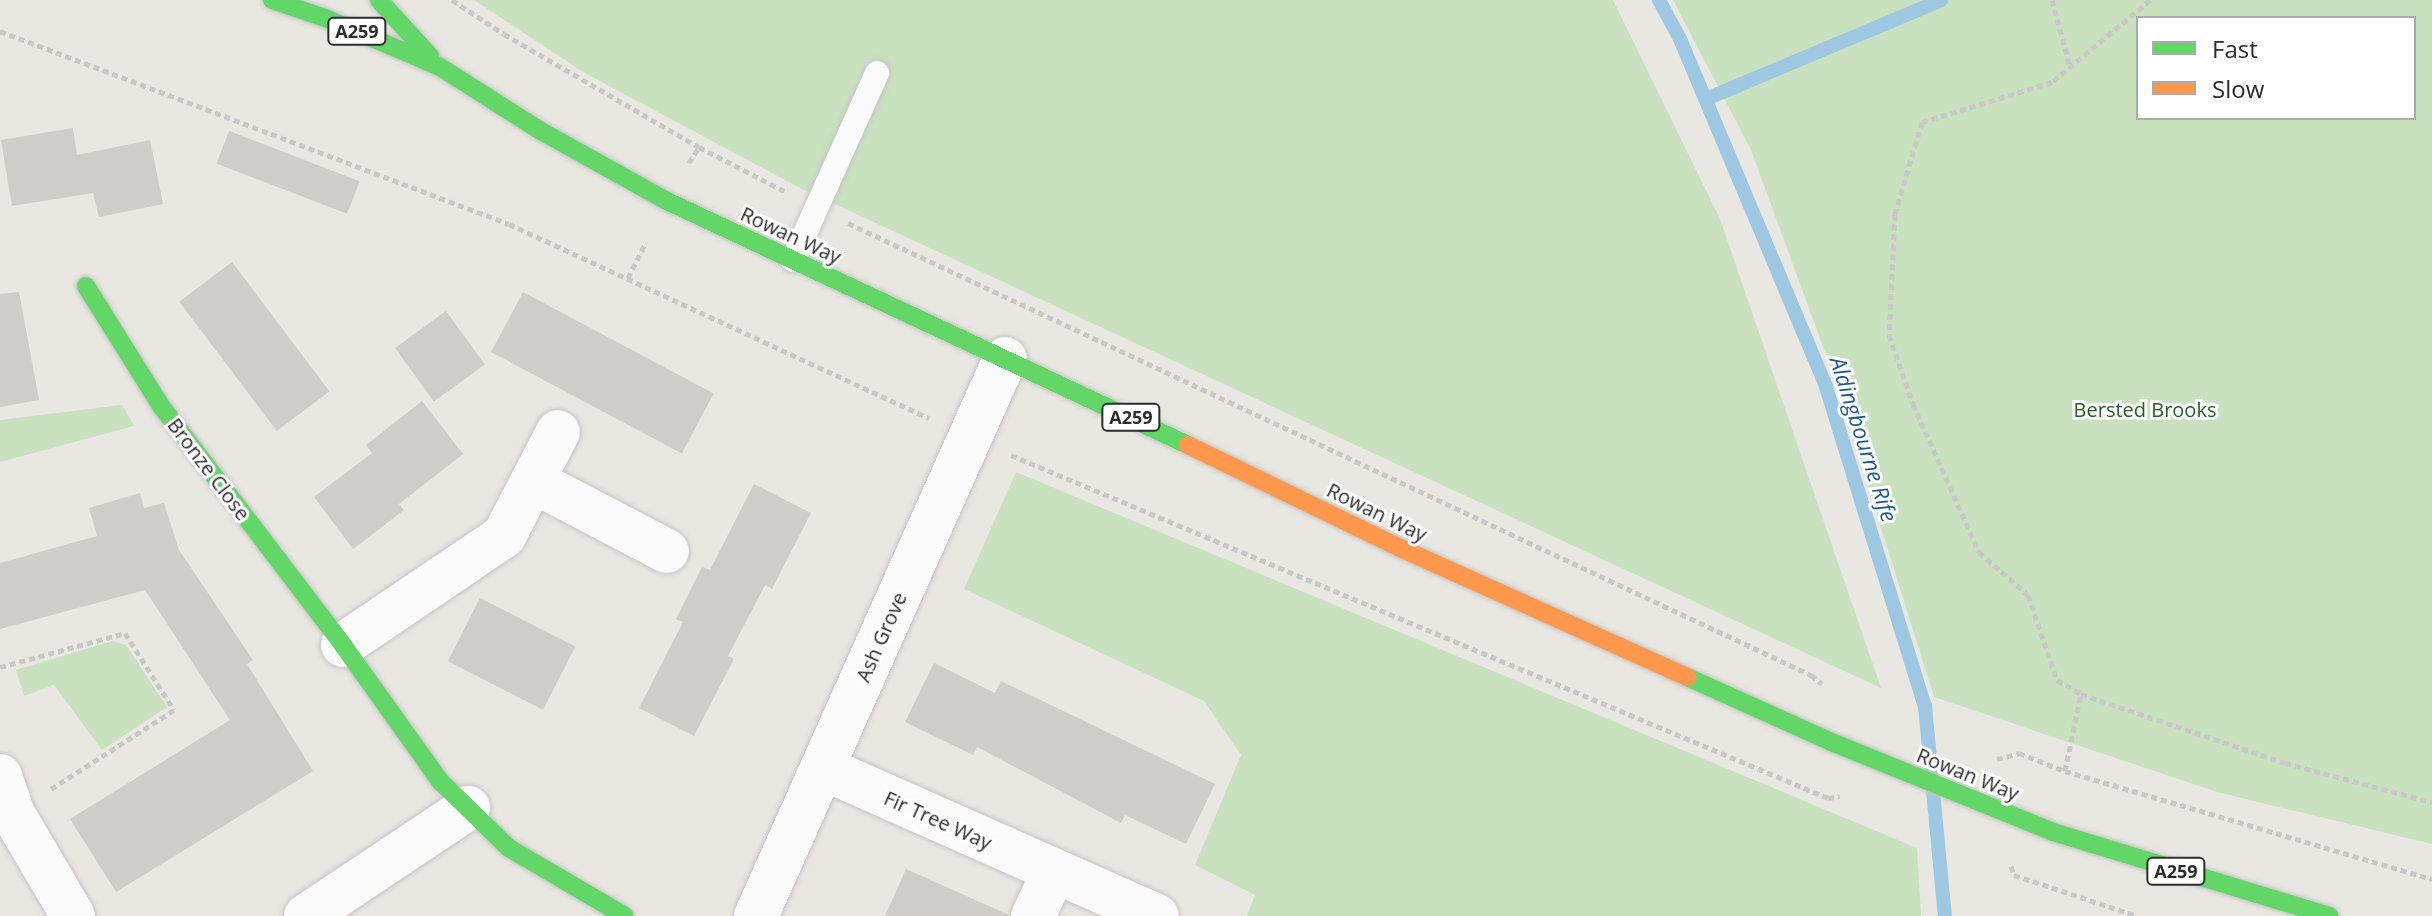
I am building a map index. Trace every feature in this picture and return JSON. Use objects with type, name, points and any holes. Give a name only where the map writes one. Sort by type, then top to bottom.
[{"type":"main road","name":"Rowan Way","points":[[272,0],[325,18],[440,67],[541,131],[667,201],[1400,548],[1834,743],[2024,821],[2209,882],[2330,916]]},
{"type":"main road","name":"Rowan Way","points":[[379,0],[440,67]]},
{"type":"main road","name":"Bronze Close","points":[[86,286],[161,406],[343,645],[440,781],[509,848],[625,916]]},
{"type":"street","name":"Ash Grove","points":[[756,916],[1005,359]]},
{"type":"street","points":[[343,645],[504,536],[558,432]]},
{"type":"street","points":[[533,481],[667,551]]},
{"type":"street","name":"Fir Tree Way","points":[[823,768],[1157,916]]},
{"type":"street","points":[[7,795],[73,916]]},
{"type":"street","points":[[306,916],[468,808]]},
{"type":"street","points":[[1033,916],[1054,872]]},
{"type":"lane","points":[[793,260],[877,73]]},
{"type":"path","points":[[452,0],[504,34],[699,147],[816,207],[1811,675],[1833,693]]},
{"type":"path","points":[[2052,0],[2070,67]]},
{"type":"path","points":[[2150,0],[2052,82],[1922,122],[1895,214],[1889,335],[1913,404],[1979,552],[2028,595],[2057,680],[2081,694],[2285,763],[2432,802]]},
{"type":"path","points":[[0,667],[125,633],[174,710],[7,795]]},
{"type":"path","points":[[2065,771],[2081,694]]},
{"type":"path","points":[[1987,762],[2019,753],[2065,771],[2432,879]]},
{"type":"path","points":[[2009,860],[2014,875],[2137,916]]},
{"type":"green space","points":[[474,0],[1613,0],[1720,219],[1881,688],[800,188],[583,72]]},
{"type":"green space","name":"Bersted Brooks","points":[[1673,0],[2432,0],[2432,844],[2217,792],[1934,697],[1833,374],[1751,150]]},
{"type":"green space","points":[[122,405],[134,426],[0,462],[0,420]]},
{"type":"green space","points":[[1016,472],[1917,848],[1921,916],[1247,916],[1255,895],[1195,865],[1241,755],[1204,701],[964,589]]},
{"type":"green space","points":[[112,641],[126,645],[167,707],[102,750],[54,685],[24,696],[16,670]]},
{"type":"building","points":[[73,128],[77,155],[150,140],[163,204],[99,217],[93,193],[12,206],[1,140]]},
{"type":"building","points":[[229,131],[360,181],[347,214],[216,164]]},
{"type":"building","points":[[232,262],[329,391],[277,431],[179,302]]},
{"type":"building","points":[[19,292],[39,400],[0,407],[0,294]]},
{"type":"building","points":[[523,292],[714,393],[682,453],[491,352]]},
{"type":"building","points":[[446,311],[485,364],[434,401],[395,348]]},
{"type":"building","points":[[422,401],[463,454],[399,504],[404,510],[353,549],[314,497],[372,453],[366,445]]},
{"type":"building","points":[[754,484],[811,513],[772,589],[765,585],[728,656],[734,659],[694,736],[639,708],[683,622],[676,619],[702,567],[710,570]]},
{"type":"building","points":[[140,493],[144,508],[164,503],[179,550],[253,660],[247,664],[313,771],[116,892],[70,819],[230,720],[145,590],[0,629],[0,563],[97,536],[89,508]]},
{"type":"building","points":[[480,598],[575,647],[543,710],[448,661]]},
{"type":"building","points":[[934,663],[995,693],[1001,681],[1215,784],[1186,844],[1125,815],[1121,823],[977,747],[973,755],[905,722]]},
{"type":"building","points":[[906,869],[1009,915],[885,916]]},
{"type":"waterway","name":"Aldingbourne Rife","points":[[1659,0],[1680,39],[1826,387],[1925,706],[1945,916]]},
{"type":"waterway","points":[[1706,99],[1941,0]]},
{"type":"traffic: fast","points":[[272,0],[325,18],[440,67],[541,131],[667,201],[1188,445]]},
{"type":"traffic: fast","points":[[379,0],[430,56]]},
{"type":"traffic: fast","points":[[86,286],[161,406],[343,645],[440,781],[509,848],[625,916]]},
{"type":"traffic: fast","points":[[1687,677],[1834,743],[2053,832],[2330,916]]},
{"type":"traffic: slow","points":[[1188,445],[1400,548],[1687,677]]}]
